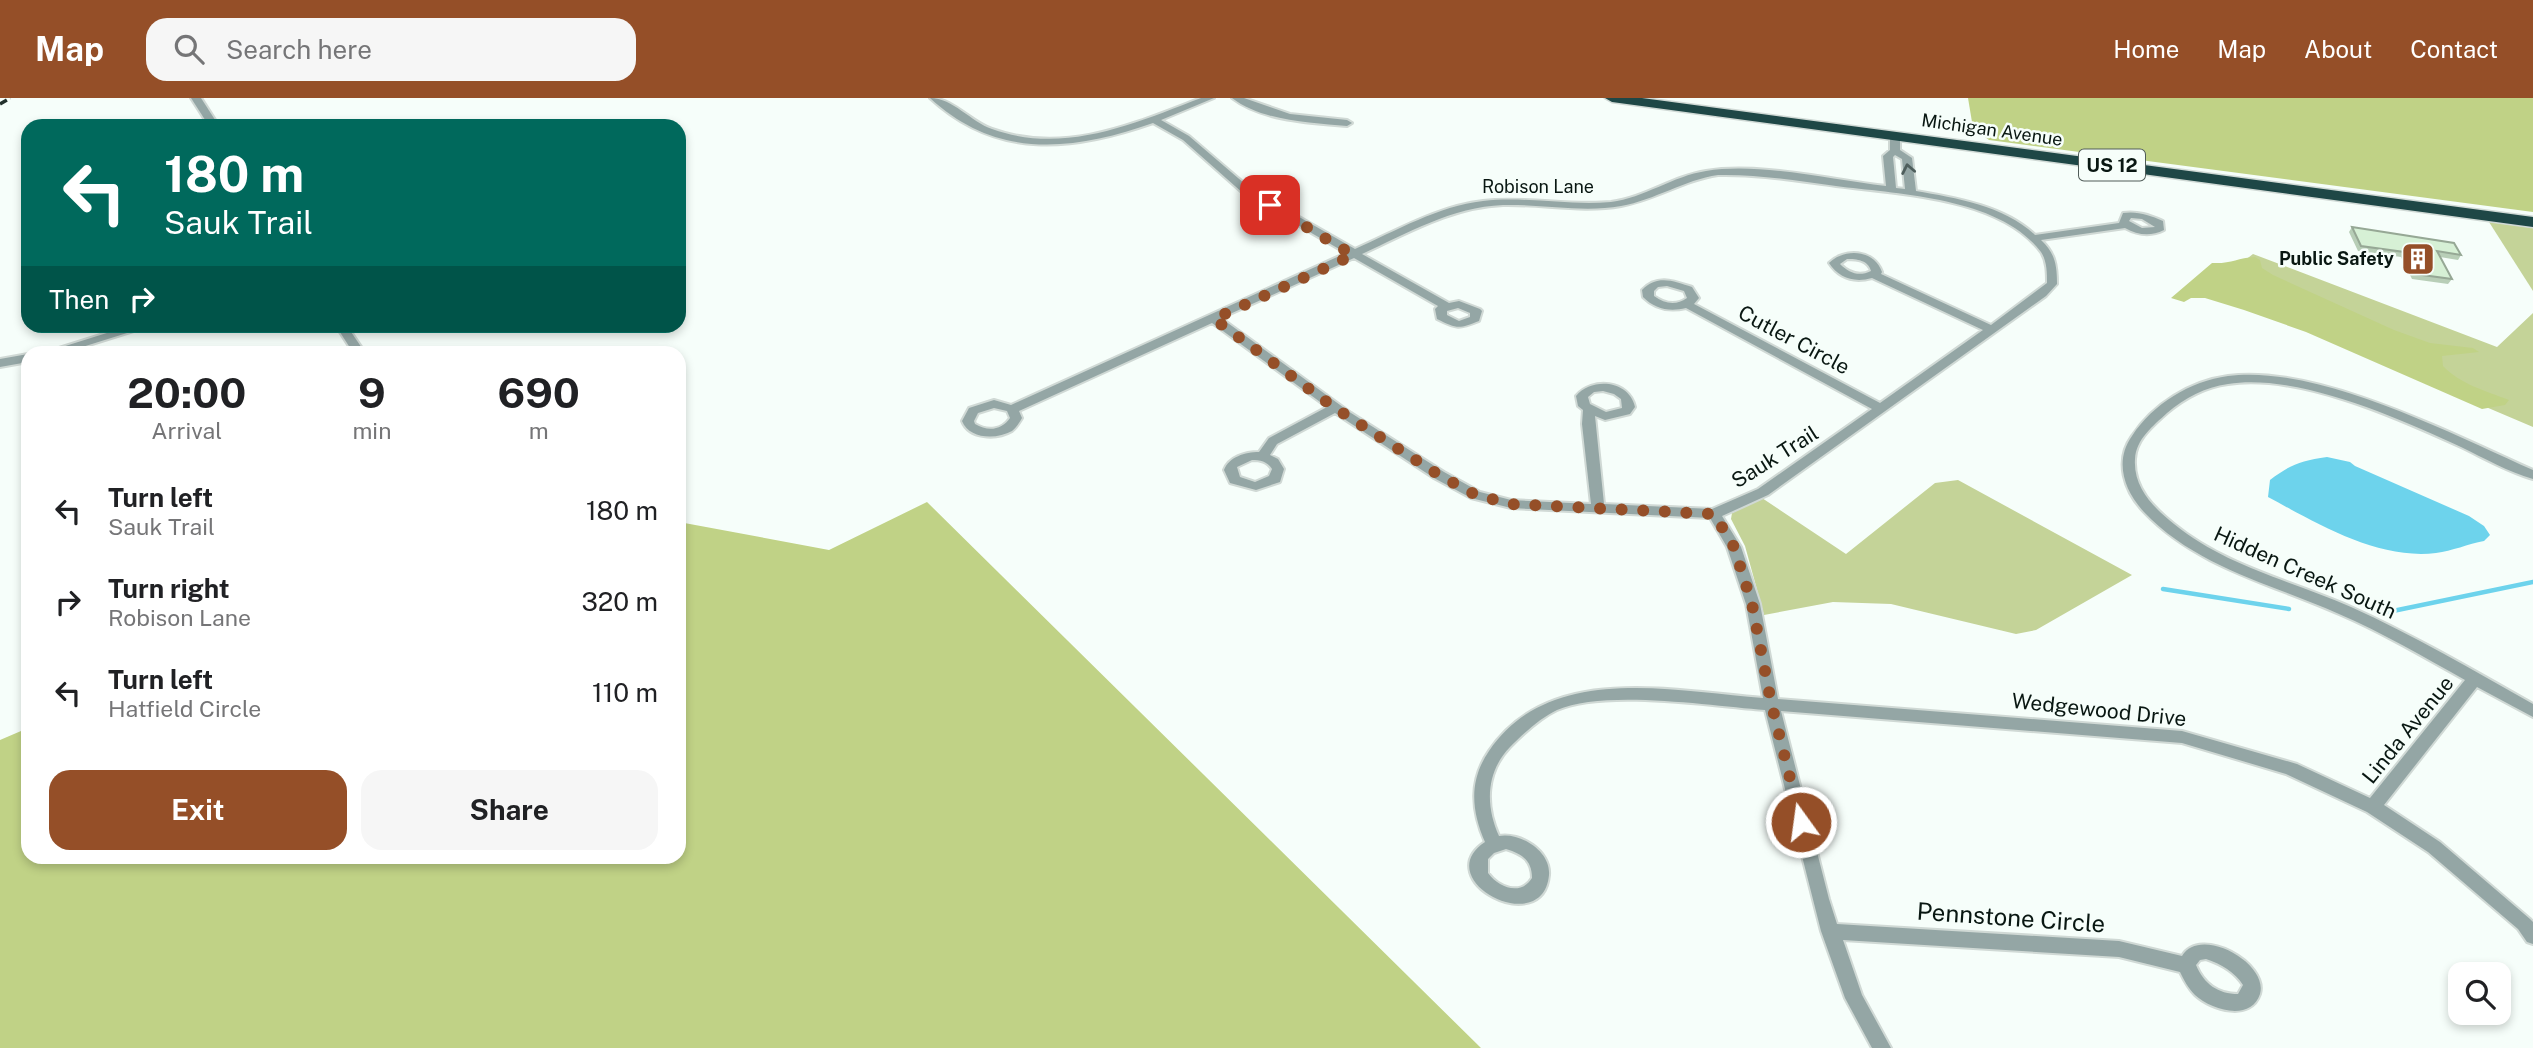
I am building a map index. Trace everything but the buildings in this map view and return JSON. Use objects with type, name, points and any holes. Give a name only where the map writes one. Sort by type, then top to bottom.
[{"type":"highway","name":"Michigan Avenue","points":[[1612,98],[1895,144],[2533,222]]},
{"type":"street","points":[[196,98],[210,119]]},
{"type":"street","points":[[935,98],[983,129],[1004,138],[1055,143],[1083,141],[1209,98]]},
{"type":"street","points":[[1237,98],[1270,113],[1293,119],[1347,123]]},
{"type":"street","points":[[1153,118],[1186,138],[1248,192],[1445,306]]},
{"type":"street","points":[[1911,194],[1907,158],[1895,144],[1888,156],[1892,191],[1979,209],[2034,238],[2126,225]]},
{"type":"street","name":"Robison Lane","points":[[1013,409],[1443,213],[1472,204],[1488,202],[1608,205],[1635,200],[1699,175],[1716,172],[1755,173],[1892,191]]},
{"type":"street","name":"Sauk Trail","points":[[1214,319],[1335,408],[1429,469],[1476,495],[1511,504],[1714,514],[1763,492],[2042,294],[2052,284],[2051,260],[2034,238]]},
{"type":"street","points":[[1874,275],[1990,329]]},
{"type":"street","name":"Cutler Circle","points":[[1688,305],[1882,409]]},
{"type":"street","points":[[73,346],[116,333]]},
{"type":"street","points":[[0,363],[21,359]]},
{"type":"street","name":"Hidden Creek South","points":[[2533,475],[2383,410],[2336,393],[2288,381],[2251,379],[2211,383],[2190,390],[2147,426],[2132,443],[2128,465],[2133,487],[2149,509],[2186,541],[2218,561],[2349,613],[2533,711]]},
{"type":"street","points":[[1262,457],[1273,441],[1335,408]]},
{"type":"street","points":[[1589,411],[1588,424],[1598,509]]},
{"type":"street","points":[[1714,514],[1734,547],[1744,574],[1771,702],[1830,931],[1854,998],[1882,1048]]},
{"type":"street","name":"Linda Avenue","points":[[2373,807],[2475,679]]},
{"type":"street","name":"Wedgewood Drive","points":[[1494,844],[1479,802],[1483,777],[1504,740],[1551,706],[1589,697],[1620,694],[1771,702],[2182,737],[2291,769],[2373,807],[2434,847],[2524,924],[2533,936]]},
{"type":"street","name":"Pennstone Circle","points":[[1830,931],[2119,949],[2187,965]]},
{"type":"green space","points":[[1968,98],[2533,98],[2533,212],[1989,140],[1973,128]]},
{"type":"green space","points":[[2489,222],[2533,228],[2533,291]]},
{"type":"green space","points":[[2253,254],[2497,347],[2533,313],[2533,427],[2208,289]]},
{"type":"green space","points":[[2255,257],[2260,260],[2262,268],[2273,275],[2394,330],[2430,343],[2473,348],[2479,352],[2442,356],[2443,366],[2465,382],[2509,400],[2505,405],[2482,409],[2306,332],[2205,298],[2191,298],[2184,302],[2171,298],[2212,263]]},
{"type":"green space","points":[[1958,480],[2132,575],[2036,630],[2016,634],[1891,604],[1833,602],[1764,615],[1745,546],[1731,519],[1732,513],[1762,498],[1846,554],[1935,483]]},
{"type":"green space","points":[[927,502],[1481,1048],[0,1048],[0,740],[21,731],[21,864],[686,864],[686,523],[829,550]]},
{"type":"water","points":[[2327,457],[2350,462],[2469,516],[2484,526],[2490,535],[2484,541],[2436,553],[2392,551],[2349,538],[2268,497],[2270,480],[2277,475],[2297,464]]},
{"type":"waterway","points":[[2388,612],[2533,582]]},
{"type":"waterway","points":[[2163,589],[2289,609]]},
{"type":"railway","points":[[0,104],[10,98]]},
{"type":"place","name":"Public Safety","points":[[2418,259]]},
{"type":"route","points":[[1270,205],[1353,255],[1214,319],[1335,408],[1439,475],[1476,495],[1511,504],[1714,514],[1734,547],[1744,574],[1771,702],[1801,822]]}]
